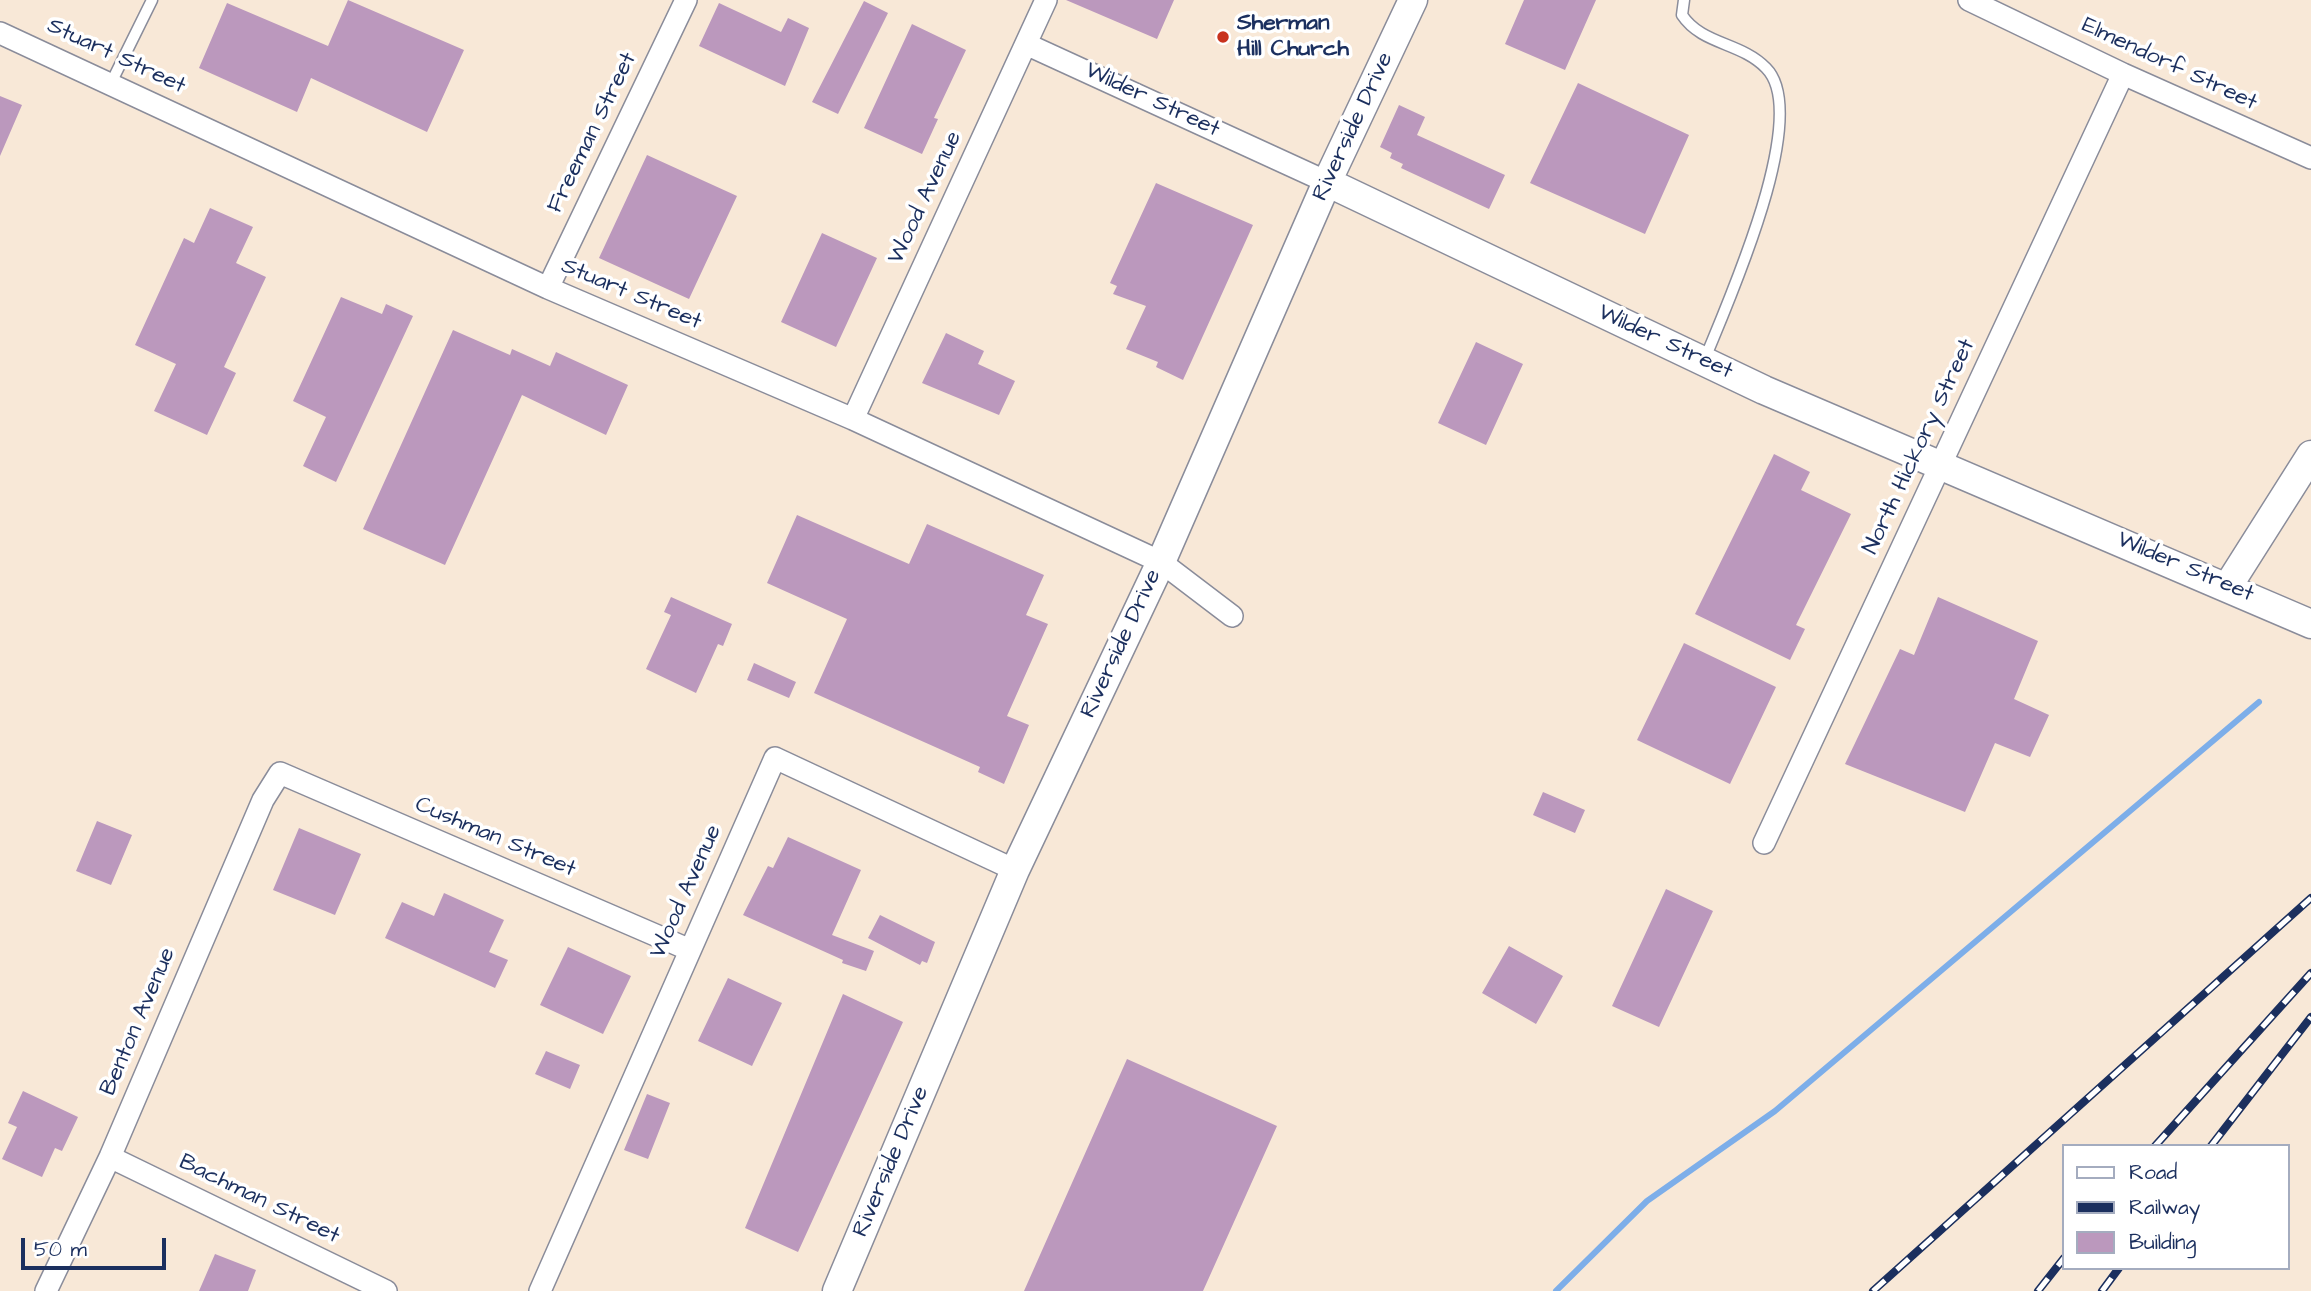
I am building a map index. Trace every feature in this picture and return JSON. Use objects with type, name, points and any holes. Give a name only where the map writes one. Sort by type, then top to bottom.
[{"type":"street","name":"Freeman Street","points":[[548,288],[686,0]]},
{"type":"street","name":"Wood Avenue","points":[[853,419],[1046,0]]},
{"type":"street","name":"Riverside Drive","points":[[837,1291],[1015,870],[1161,562],[1327,182],[1413,0]]},
{"type":"street","name":"Elmendorf Street","points":[[1969,0],[2123,74],[2311,158]]},
{"type":"street","name":"Stuart Street","points":[[0,33],[548,288],[853,419],[1161,562],[1233,616]]},
{"type":"street","name":"Wilder Street","points":[[1026,44],[1327,182],[1704,361],[2311,624]]},
{"type":"street","name":"North Hickory Street","points":[[1764,843],[2123,74]]},
{"type":"street","points":[[2228,586],[2311,455]]},
{"type":"street","name":"Wood Avenue","points":[[540,1291],[775,758],[1015,870]]},
{"type":"street","name":"Cushman Street","points":[[280,774],[690,950]]},
{"type":"street","name":"Benton Avenue","points":[[46,1291],[110,1157],[263,800],[280,774]]},
{"type":"street","name":"Bachman Street","points":[[110,1157],[386,1291]]},
{"type":"lane","points":[[111,83],[152,0]]},
{"type":"lane","points":[[1684,0],[1682,15],[1693,31],[1744,51],[1768,69],[1781,112],[1778,152],[1739,275],[1704,361]]},
{"type":"building","points":[[348,0],[464,50],[427,132],[311,78],[297,112],[199,68],[227,3],[328,46]]},
{"type":"building","points":[[1066,0],[1174,0],[1157,39]]},
{"type":"building","points":[[1524,0],[1596,0],[1565,70],[1505,44]]},
{"type":"building","points":[[864,1],[888,13],[838,114],[812,102]]},
{"type":"building","points":[[719,3],[781,32],[788,18],[809,28],[785,86],[699,46]]},
{"type":"building","points":[[912,24],[966,50],[934,118],[938,119],[922,154],[864,128]]},
{"type":"building","points":[[1578,83],[1689,135],[1645,234],[1530,183]]},
{"type":"building","points":[[0,96],[22,105],[0,156]]},
{"type":"building","points":[[1399,105],[1425,117],[1417,135],[1505,175],[1489,209],[1401,168],[1403,164],[1390,158],[1392,153],[1380,147]]},
{"type":"building","points":[[647,155],[737,196],[689,299],[599,258]]},
{"type":"building","points":[[1156,183],[1253,225],[1183,380],[1156,367],[1158,362],[1126,349],[1146,306],[1113,294],[1117,286],[1110,283]]},
{"type":"building","points":[[210,208],[253,227],[236,263],[266,277],[224,367],[236,373],[207,435],[154,411],[176,364],[135,345],[184,238],[194,243]]},
{"type":"building","points":[[822,233],[877,258],[836,347],[781,322]]},
{"type":"building","points":[[341,297],[382,314],[386,304],[413,316],[336,482],[303,466],[326,417],[293,401]]},
{"type":"building","points":[[453,330],[510,355],[512,349],[550,366],[556,352],[628,385],[606,435],[522,395],[445,565],[363,529]]},
{"type":"building","points":[[946,333],[984,351],[978,364],[1015,381],[999,415],[922,383]]},
{"type":"building","points":[[1476,342],[1523,364],[1486,445],[1438,423]]},
{"type":"building","points":[[1774,454],[1810,472],[1801,490],[1851,514],[1796,625],[1805,629],[1790,660],[1695,614]]},
{"type":"building","points":[[797,515],[909,564],[927,524],[1044,575],[1026,615],[1048,624],[1007,716],[1029,725],[1004,784],[978,772],[980,767],[814,693],[847,619],[767,583]]},
{"type":"building","points":[[671,597],[732,624],[723,646],[718,644],[696,693],[646,669],[671,615],[664,612]]},
{"type":"building","points":[[1938,597],[2038,641],[2014,699],[2049,715],[2030,757],[1995,743],[1965,812],[1845,764],[1900,649],[1914,655]]},
{"type":"building","points":[[1684,643],[1776,687],[1730,784],[1637,740]]},
{"type":"building","points":[[754,663],[796,682],[789,698],[747,680]]},
{"type":"building","points":[[1543,792],[1585,810],[1575,833],[1533,815]]},
{"type":"building","points":[[97,821],[132,835],[111,885],[76,871]]},
{"type":"building","points":[[299,828],[361,854],[335,915],[273,890]]},
{"type":"building","points":[[788,837],[861,870],[832,935],[874,951],[866,971],[842,963],[843,960],[743,915],[768,866],[773,868]]},
{"type":"building","points":[[1666,889],[1713,911],[1659,1027],[1612,1006]]},
{"type":"building","points":[[444,893],[504,920],[489,952],[508,960],[495,988],[385,938],[402,902],[434,916]]},
{"type":"building","points":[[880,915],[935,942],[927,963],[922,961],[920,965],[868,938]]},
{"type":"building","points":[[1509,946],[1563,976],[1536,1024],[1482,993]]},
{"type":"building","points":[[568,947],[631,976],[603,1034],[540,1005]]},
{"type":"building","points":[[728,978],[782,1003],[752,1066],[698,1041]]},
{"type":"building","points":[[843,994],[903,1022],[798,1252],[745,1228]]},
{"type":"building","points":[[546,1051],[580,1065],[570,1089],[535,1074]]},
{"type":"building","points":[[1127,1059],[1277,1126],[1203,1291],[1024,1291]]},
{"type":"building","points":[[23,1091],[78,1117],[62,1151],[55,1148],[42,1177],[2,1159],[17,1127],[8,1123]]},
{"type":"building","points":[[647,1094],[670,1103],[648,1159],[624,1150]]},
{"type":"building","points":[[215,1254],[256,1270],[248,1291],[199,1291]]},
{"type":"waterway","points":[[1556,1291],[1647,1201],[1775,1111],[2259,702]]},
{"type":"railway","points":[[1873,1291],[2311,898]]},
{"type":"railway","points":[[2157,1144],[2311,973]]},
{"type":"railway","points":[[2213,1144],[2311,1017]]},
{"type":"railway","points":[[2038,1291],[2062,1261]]},
{"type":"railway","points":[[2102,1291],[2118,1270]]},
{"type":"place","name":"Sherman Hill Church","points":[[1223,37]]}]
